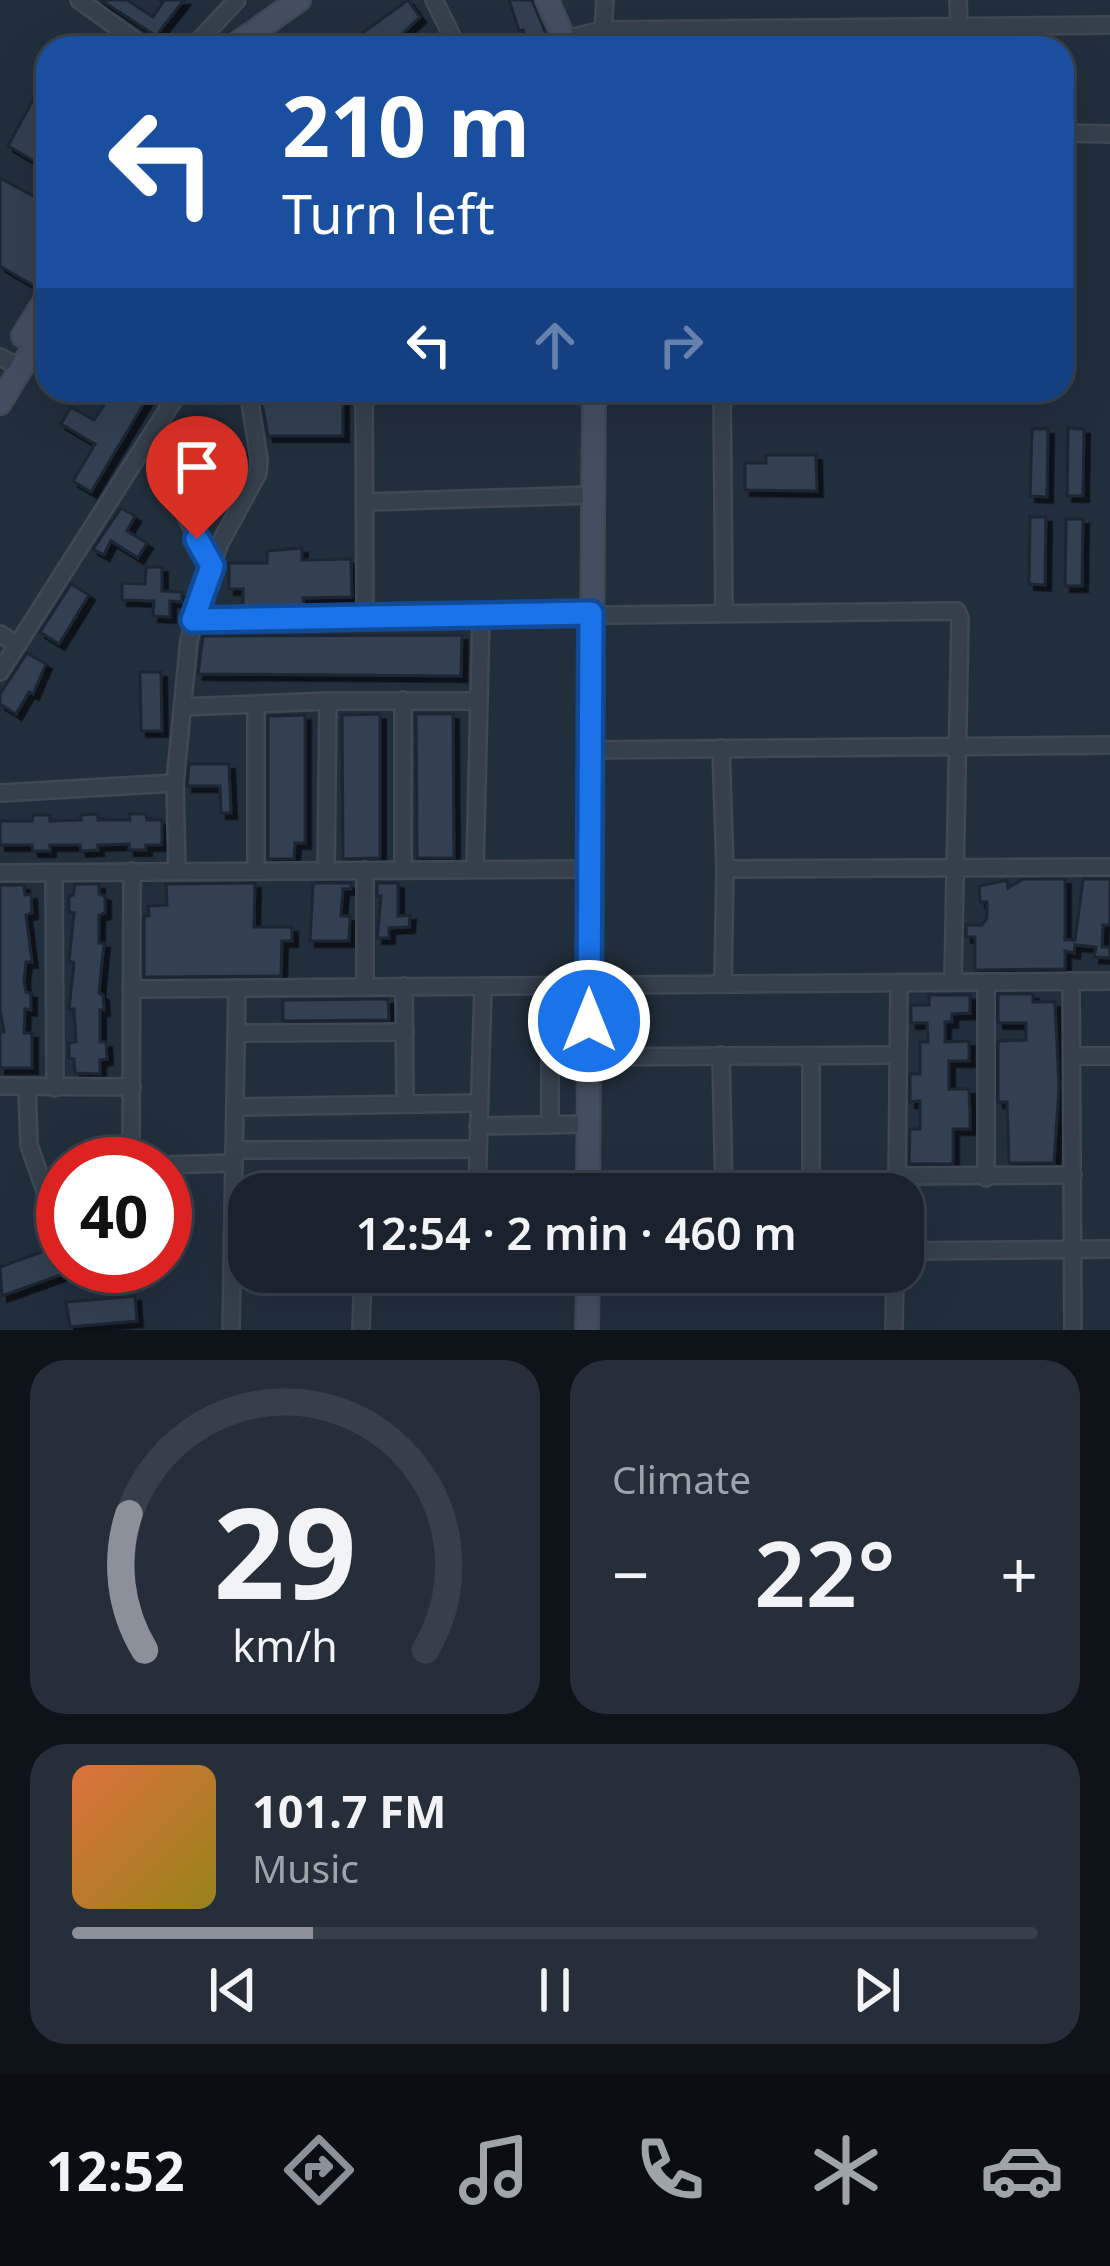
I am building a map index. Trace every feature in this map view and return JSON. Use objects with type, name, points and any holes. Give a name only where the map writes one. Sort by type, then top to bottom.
[{"type":"street","points":[[80,0],[130,36]]},
{"type":"street","points":[[203,36],[237,0]]},
{"type":"street","points":[[248,36],[299,0]]},
{"type":"street","points":[[270,36],[320,0]]},
{"type":"street","points":[[434,0],[452,36]]},
{"type":"street","points":[[548,0],[564,36]]},
{"type":"street","points":[[604,30],[605,0]]},
{"type":"street","points":[[958,0],[959,36]]},
{"type":"street","points":[[587,36],[604,30],[1110,25]]},
{"type":"street","points":[[1074,133],[1110,134]]},
{"type":"street","points":[[0,403],[7,365],[36,322]]},
{"type":"street","points":[[0,672],[172,402]]},
{"type":"street","points":[[177,870],[175,783],[193,620],[212,566],[257,472],[250,402]]},
{"type":"street","points":[[364,402],[364,617]]},
{"type":"street","points":[[588,1173],[594,402]]},
{"type":"street","points":[[722,402],[724,611]]},
{"type":"street","points":[[147,442],[212,566]]},
{"type":"street","points":[[366,502],[594,495]]},
{"type":"street","points":[[193,620],[957,611],[953,982]]},
{"type":"street","points":[[475,868],[481,615]]},
{"type":"street","points":[[0,634],[17,645]]},
{"type":"street","points":[[403,870],[404,700]]},
{"type":"street","points":[[326,871],[328,701]]},
{"type":"street","points":[[183,707],[479,701]]},
{"type":"street","points":[[256,704],[256,871]]},
{"type":"street","points":[[590,750],[1110,745]]},
{"type":"street","points":[[721,748],[723,984]]},
{"type":"street","points":[[0,793],[175,783]]},
{"type":"street","points":[[725,868],[1110,867]]},
{"type":"street","points":[[0,873],[590,868]]},
{"type":"street","points":[[364,870],[365,987]]},
{"type":"street","points":[[131,872],[131,1137]]},
{"type":"street","points":[[54,873],[55,1088]]},
{"type":"street","points":[[1071,981],[1073,1330]]},
{"type":"street","points":[[131,989],[1110,981]]},
{"type":"street","points":[[897,1173],[899,982]]},
{"type":"street","points":[[986,982],[986,1178]]},
{"type":"street","points":[[550,985],[550,1125]]},
{"type":"street","points":[[404,986],[405,1103]]},
{"type":"street","points":[[477,1173],[483,986]]},
{"type":"street","points":[[236,1173],[237,988]]},
{"type":"street","points":[[236,1033],[405,1032]]},
{"type":"street","points":[[721,1055],[724,1173]]},
{"type":"street","points":[[589,1057],[897,1055]]},
{"type":"street","points":[[1072,1056],[1110,1056]]},
{"type":"street","points":[[811,1173],[812,1057]]},
{"type":"street","points":[[0,1086],[132,1088]]},
{"type":"street","points":[[27,1087],[29,1145],[36,1165]]},
{"type":"street","points":[[235,1107],[478,1103]]},
{"type":"street","points":[[478,1126],[588,1124]]},
{"type":"street","points":[[192,1162],[477,1149]]},
{"type":"street","points":[[924,1183],[1072,1175]]},
{"type":"street","points":[[924,1251],[1110,1249]]},
{"type":"street","points":[[231,1330],[237,1293]]},
{"type":"street","points":[[361,1330],[363,1293]]},
{"type":"street","points":[[587,1330],[588,1293]]},
{"type":"street","points":[[893,1330],[894,1293]]},
{"type":"building","points":[[101,0],[127,0],[153,17],[160,0],[184,0],[156,36]]},
{"type":"building","points":[[408,0],[420,17],[400,36],[361,34]]},
{"type":"building","points":[[509,0],[532,0],[547,36],[526,36],[519,31]]},
{"type":"building","points":[[35,96],[36,97],[36,162],[8,146]]},
{"type":"building","points":[[0,178],[36,198],[36,287],[0,266]]},
{"type":"building","points":[[106,402],[145,402],[91,492],[73,481],[95,444],[61,424],[71,407],[94,420]]},
{"type":"building","points":[[262,402],[343,402],[343,436],[268,436]]},
{"type":"building","points":[[1068,428],[1084,429],[1083,496],[1067,496]]},
{"type":"building","points":[[1032,429],[1048,429],[1047,497],[1030,496]]},
{"type":"building","points":[[210,432],[242,451],[209,509],[190,498],[181,481]]},
{"type":"building","points":[[766,455],[816,455],[817,491],[745,490],[745,463],[766,463]]},
{"type":"building","points":[[121,508],[135,516],[127,531],[147,543],[138,558],[111,541],[104,555],[93,549]]},
{"type":"building","points":[[1030,517],[1046,517],[1045,585],[1029,584]]},
{"type":"building","points":[[1066,519],[1083,519],[1082,586],[1065,586]]},
{"type":"building","points":[[302,548],[302,560],[351,559],[352,597],[303,598],[304,607],[243,607],[243,589],[229,589],[229,563],[267,563],[267,551]]},
{"type":"building","points":[[146,567],[162,567],[162,591],[182,592],[182,602],[170,601],[170,617],[153,616],[154,601],[122,600],[122,583],[145,584]]},
{"type":"building","points":[[71,584],[89,595],[59,644],[40,632]]},
{"type":"building","points":[[462,635],[461,676],[198,674],[203,636]]},
{"type":"building","points":[[27,653],[46,664],[33,694],[29,692],[16,714],[0,704],[0,694]]},
{"type":"building","points":[[140,672],[161,672],[162,731],[141,731]]},
{"type":"building","points":[[380,714],[380,858],[343,859],[342,715]]},
{"type":"building","points":[[416,714],[453,714],[454,858],[417,858]]},
{"type":"building","points":[[305,715],[305,843],[295,843],[294,859],[268,859],[268,716]]},
{"type":"building","points":[[189,764],[229,764],[231,813],[221,813],[220,786],[187,786]]},
{"type":"building","points":[[98,814],[98,820],[130,820],[129,814],[146,814],[147,820],[162,820],[162,845],[129,850],[129,844],[98,845],[98,850],[81,851],[80,845],[50,845],[50,851],[33,851],[32,845],[0,845],[0,821],[32,821],[33,815],[50,815],[50,821],[81,820],[81,815]]},
{"type":"building","points":[[1023,879],[1065,879],[1065,940],[1075,940],[1083,879],[1110,879],[1110,925],[1103,925],[1102,947],[1110,947],[1110,958],[1094,957],[1096,947],[1075,945],[1074,953],[1065,951],[1065,969],[975,970],[975,937],[966,937],[966,925],[982,925],[987,918],[987,902],[980,902],[979,886],[1007,880],[1008,888]]},
{"type":"building","points":[[255,883],[254,927],[292,927],[292,941],[282,941],[281,976],[144,977],[144,916],[149,916],[148,906],[167,905],[166,884]]},
{"type":"building","points":[[313,883],[351,883],[351,889],[343,889],[341,916],[350,916],[349,941],[310,941]]},
{"type":"building","points":[[377,883],[398,883],[398,916],[410,915],[409,927],[389,928],[389,938],[377,938],[381,896],[377,896]]},
{"type":"building","points":[[75,884],[99,884],[99,894],[105,896],[105,913],[99,915],[99,943],[104,943],[99,993],[104,1010],[100,1010],[100,1042],[106,1042],[107,1059],[100,1060],[100,1074],[75,1073],[74,1059],[69,1058],[69,1043],[76,1042],[74,1009],[69,1009],[74,913],[69,912],[69,896]]},
{"type":"building","points":[[0,885],[24,885],[25,895],[31,894],[32,913],[26,915],[32,962],[26,962],[24,981],[26,992],[31,993],[31,1010],[25,1009],[24,1033],[32,1033],[32,1068],[0,1068],[0,1032],[4,1032]]},
{"type":"building","points":[[998,994],[1033,994],[1033,1002],[1055,1002],[1059,1088],[1054,1163],[1009,1163],[1007,1102],[998,1102],[998,1041],[1026,1040],[1026,1023],[998,1023]]},
{"type":"building","points":[[929,995],[970,995],[970,1013],[952,1014],[952,1022],[945,1022],[945,1042],[969,1041],[969,1061],[949,1061],[949,1089],[969,1089],[970,1129],[953,1129],[953,1164],[909,1164],[910,1129],[920,1129],[920,1101],[910,1102],[910,1074],[920,1074],[920,1042],[928,1042],[927,1023],[911,1023],[911,1005],[929,1005]]},
{"type":"building","points":[[388,999],[389,1020],[283,1021],[283,1000]]},
{"type":"building","points":[[36,1254],[36,1284],[2,1296],[0,1267]]},
{"type":"building","points":[[135,1296],[137,1321],[70,1327],[66,1302]]},
{"type":"route","points":[[197,539],[212,566],[193,620],[591,613],[589,1021]]}]
